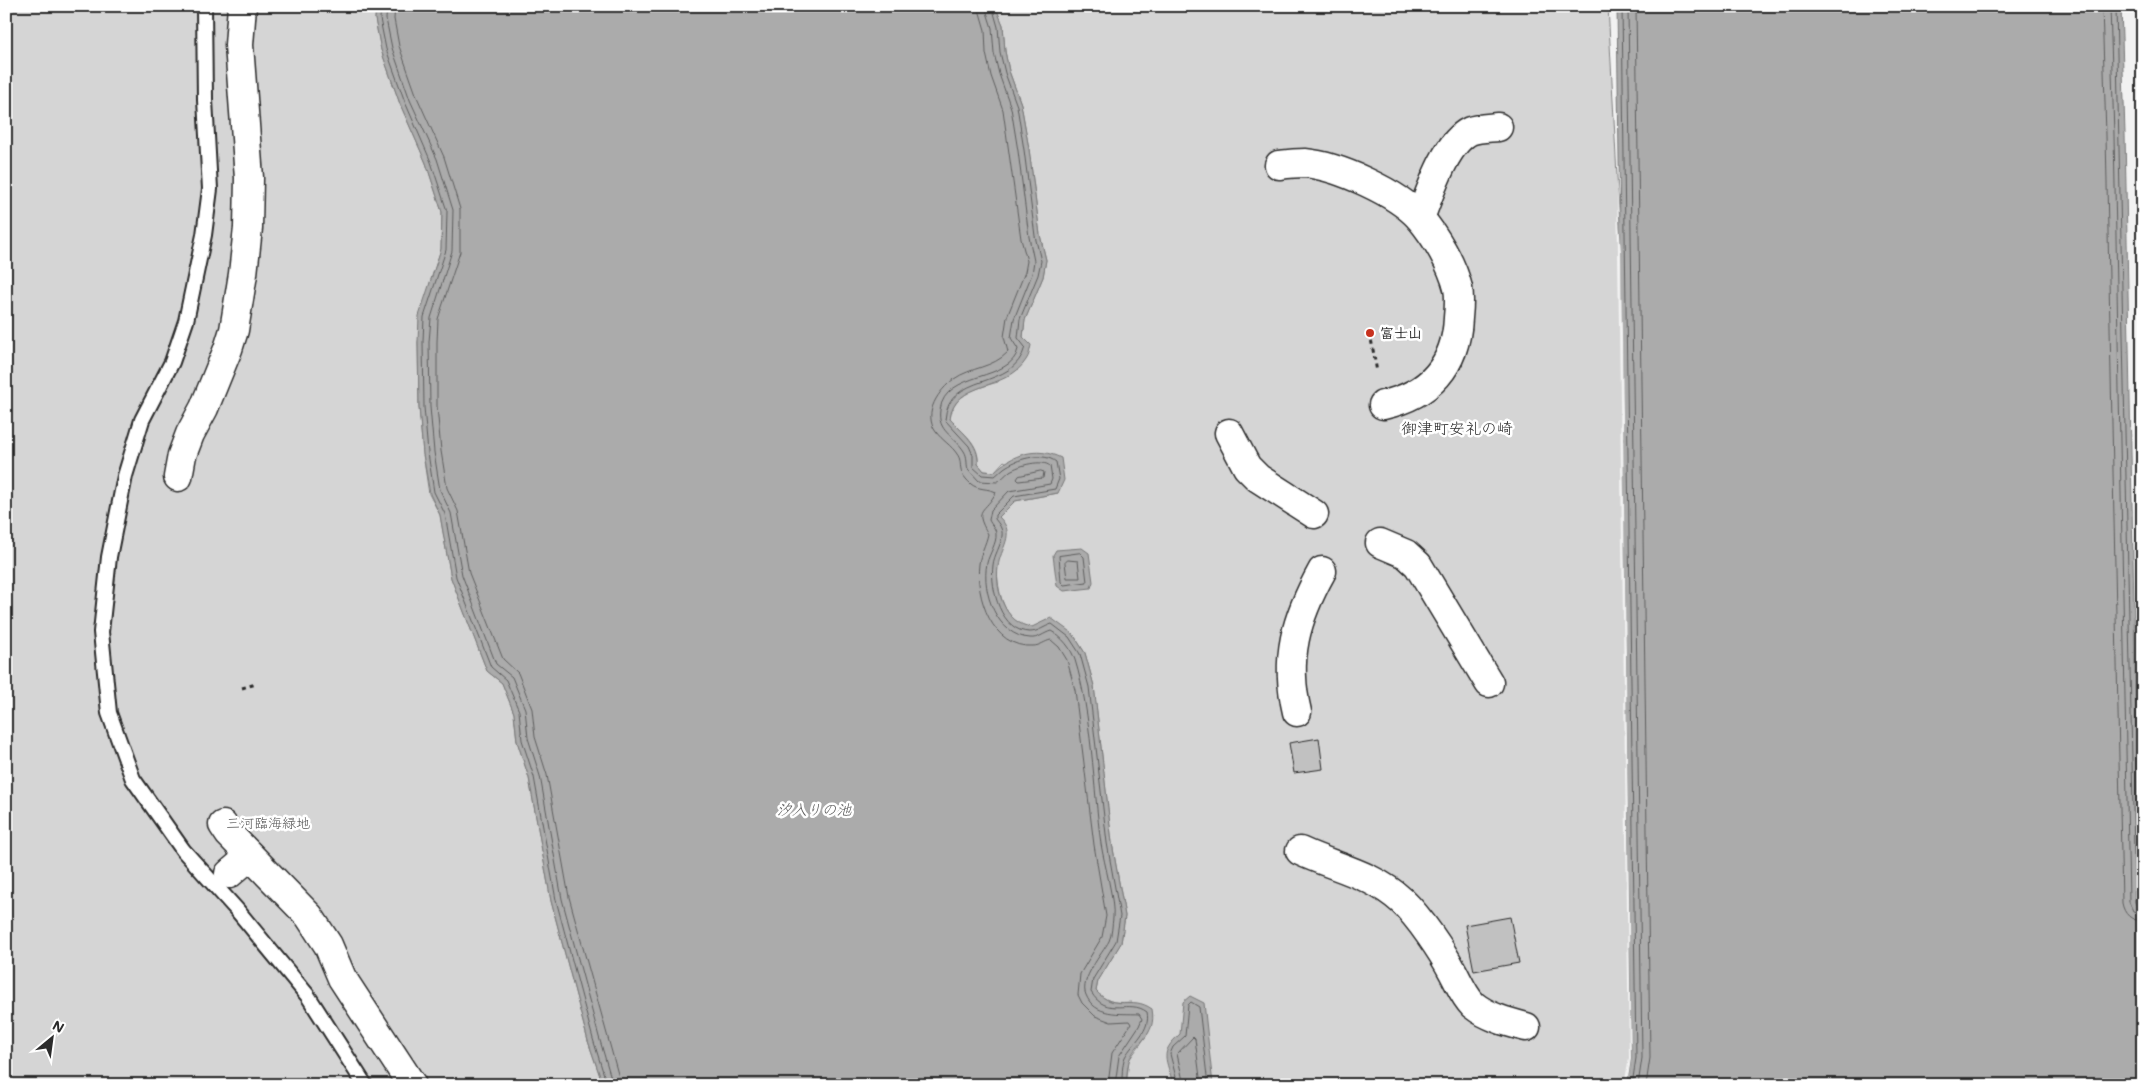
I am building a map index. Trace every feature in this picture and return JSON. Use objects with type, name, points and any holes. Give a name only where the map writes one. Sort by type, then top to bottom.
[{"type":"street","points":[[178,477],[182,455],[190,434],[204,408],[234,330],[244,265],[237,201],[248,141],[243,111],[239,45],[242,6]]},
{"type":"street","points":[[1420,218],[1440,170],[1452,148],[1462,136],[1472,130],[1498,127]]},
{"type":"street","points":[[1279,165],[1306,163],[1340,172],[1386,193],[1404,204],[1420,218],[1455,278],[1459,304],[1457,335],[1444,368],[1422,390],[1401,401],[1383,405]]},
{"type":"street","points":[[1229,433],[1247,467],[1258,478],[1314,514]]},
{"type":"street","points":[[1380,543],[1406,554],[1418,565],[1489,683]]},
{"type":"street","points":[[1297,712],[1291,672],[1294,643],[1307,599],[1322,571]]},
{"type":"street","points":[[223,825],[250,856],[309,916],[328,946],[347,986],[412,1085]]},
{"type":"street","points":[[1300,851],[1333,866],[1360,874],[1394,894],[1411,910],[1447,962],[1472,1004],[1486,1014],[1526,1027]]},
{"type":"street","points":[[229,874],[250,856]]},
{"type":"lane","points":[[204,6],[205,100],[210,189],[204,235],[186,321],[172,362],[142,420],[125,476],[110,557],[101,632],[109,713],[133,779],[184,850],[237,910],[308,996],[365,1085]]},
{"type":"path","points":[[1370,333],[1383,405]]},
{"type":"path","points":[[242,688],[256,684]]},
{"type":"green space","name":"三河臨海緑地","points":[[6,6],[376,6],[375,19],[381,50],[400,104],[426,163],[442,212],[441,249],[430,283],[418,342],[419,407],[429,494],[440,515],[451,578],[487,671],[502,683],[514,713],[517,741],[529,778],[551,901],[588,1041],[603,1085],[6,1085]]},
{"type":"green space","points":[[995,6],[1608,6],[1621,252],[1631,1059],[1627,1085],[1126,1085],[1129,1060],[1149,1032],[1132,1002],[1112,1001],[1104,998],[1096,991],[1098,981],[1121,943],[1125,916],[1112,843],[1094,686],[1085,653],[1073,634],[1024,626],[1013,618],[1005,607],[1000,593],[998,578],[999,517],[1015,501],[1058,493],[1004,461],[994,472],[984,471],[978,464],[978,457],[973,445],[950,419],[952,410],[967,393],[998,382],[1023,337],[1025,320],[1043,277],[1046,260],[1040,235],[1021,104],[1009,71],[1003,25]]},
{"type":"water","name":"汐入りの池","points":[[376,6],[996,8],[1003,25],[1009,71],[1021,104],[1040,235],[1046,260],[1043,277],[1025,320],[1023,337],[1031,345],[1027,358],[1017,370],[1006,377],[961,398],[954,407],[950,419],[973,445],[978,457],[978,464],[984,471],[994,472],[1017,456],[1034,452],[1052,454],[1061,458],[1064,480],[1058,493],[1015,501],[999,517],[1007,529],[1007,535],[999,560],[998,586],[1004,605],[1015,620],[1023,625],[1032,627],[1051,618],[1073,634],[1085,653],[1094,686],[1112,843],[1125,916],[1121,943],[1098,981],[1096,991],[1110,1001],[1144,1005],[1152,1009],[1153,1018],[1149,1032],[1136,1048],[1129,1061],[1126,1085],[603,1085],[588,1041],[551,901],[529,778],[517,741],[514,713],[502,683],[487,671],[451,578],[440,515],[430,494],[423,454],[419,407],[419,316],[441,249],[442,212],[426,163],[400,104],[381,50],[375,19]]},
{"type":"water","points":[[1617,6],[2121,6],[2143,1085],[1627,1085],[1631,1059]]},
{"type":"water","points":[[1082,548],[1089,553],[1093,582],[1091,588],[1064,591],[1057,586],[1053,555],[1056,550]]},
{"type":"water","points":[[1190,996],[1204,1003],[1213,1085],[1173,1085],[1167,1062],[1166,1057],[1169,1047],[1180,1034],[1183,1002]]},
{"type":"pier","points":[[1617,183],[1621,252],[1631,1059],[1627,1085],[1624,1085],[1629,1058]]},
{"type":"building","points":[[1319,738],[1323,769],[1294,773],[1289,743]]},
{"type":"building","points":[[1510,917],[1519,963],[1474,971],[1465,925]]},
{"type":"place","name":"富士山","points":[[1370,333]]},
{"type":"district","name":"御津町安礼の崎","points":[[1457,428]]}]
